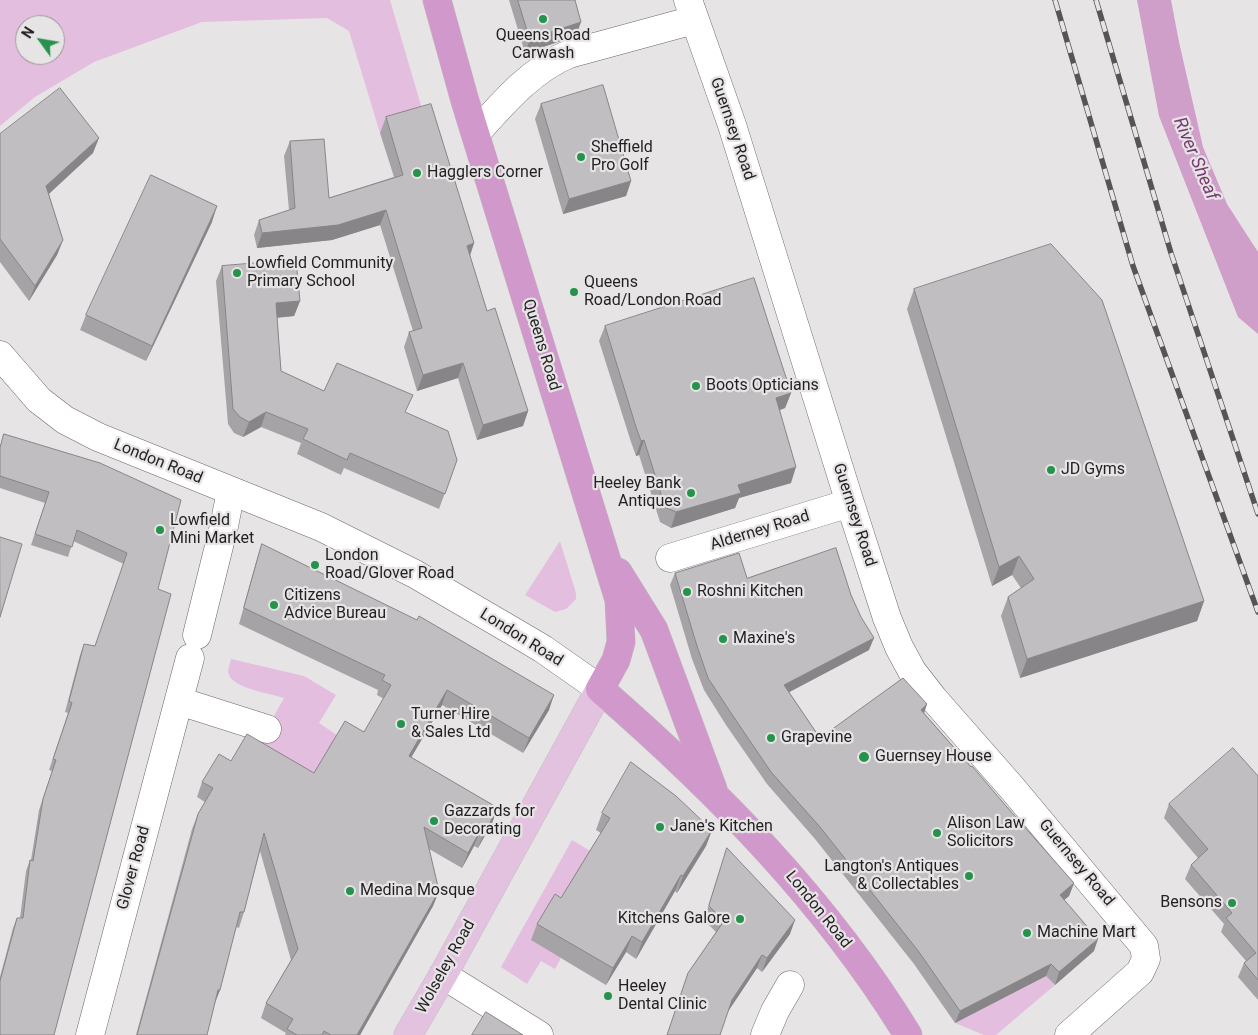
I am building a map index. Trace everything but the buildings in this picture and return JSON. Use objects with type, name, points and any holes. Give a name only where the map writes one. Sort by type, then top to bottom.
[{"type":"highway","name":"Queens Road","points":[[437,0],[465,101],[619,600],[621,642],[616,660],[600,689]]},
{"type":"highway","points":[[603,548],[654,630],[714,793]]},
{"type":"highway","name":"London Road","points":[[600,689],[714,793],[798,884],[834,927],[908,1035]]},
{"type":"main road","name":"Wolseley Road","points":[[408,1035],[443,976],[600,689]]},
{"type":"street","points":[[476,133],[504,102],[539,70],[553,61],[570,54],[604,45],[691,10]]},
{"type":"street","name":"Guernsey Road","points":[[691,10],[757,201],[850,503],[894,636],[912,671],[1146,950],[1146,959],[1140,972],[1069,1035]]},
{"type":"street","name":"London Road","points":[[0,355],[13,384],[39,400],[65,420],[98,437],[322,527],[415,574],[543,649],[600,689]]},
{"type":"street","name":"Glover Road","points":[[90,1035],[194,647],[231,491]]},
{"type":"street","name":"Alderney Road","points":[[670,558],[850,503]]},
{"type":"street","points":[[178,701],[267,729]]},
{"type":"street","points":[[443,976],[539,1035]]},
{"type":"street","points":[[765,1035],[775,1011],[790,985]]},
{"type":"shaded area","points":[[0,0],[390,0],[425,119],[380,133],[349,31],[327,18],[202,22],[94,62],[35,97],[0,126]]},
{"type":"shaded area","points":[[560,541],[576,593],[576,599],[566,609],[555,612],[525,595]]},
{"type":"shaded area","points":[[231,659],[304,676],[336,695],[319,723],[340,737],[313,781],[255,750],[284,698],[245,687],[232,680],[228,671]]},
{"type":"shaded area","points":[[572,840],[627,873],[626,953],[606,985],[561,958],[555,969],[541,961],[527,984],[501,967]]},
{"type":"shaded area","points":[[1046,976],[1055,985],[996,1035],[984,1035],[955,1023]]},
{"type":"water","name":"River Sheaf","points":[[1137,0],[1171,0],[1203,147],[1227,204],[1258,252],[1258,334],[1238,317],[1159,116]]},
{"type":"railway","points":[[1055,0],[1133,266],[1258,612]]},
{"type":"railway","points":[[1096,0],[1171,253],[1258,514]]},
{"type":"place","name":"Queens Road Carwash","points":[[543,19]]},
{"type":"place","name":"Sheffield Pro Golf","points":[[581,157]]},
{"type":"place","name":"Hagglers Corner","points":[[417,173]]},
{"type":"place","name":"Lowfield Community Primary School","points":[[237,273]]},
{"type":"place","name":"Queens Road/London Road","points":[[574,292]]},
{"type":"place","name":"Boots Opticians","points":[[696,386]]},
{"type":"place","name":"JD Gyms","points":[[1051,470]]},
{"type":"place","name":"Heeley Bank Antiques","points":[[691,493]]},
{"type":"place","name":"Lowfield Mini Market","points":[[160,530]]},
{"type":"place","name":"London Road/Glover Road","points":[[315,565]]},
{"type":"place","name":"Roshni Kitchen","points":[[687,592]]},
{"type":"place","name":"Citizens Advice Bureau","points":[[274,605]]},
{"type":"place","name":"Maxine's","points":[[723,639]]},
{"type":"place","name":"Turner Hire & Sales Ltd","points":[[401,724]]},
{"type":"place","name":"Grapevine","points":[[771,738]]},
{"type":"place","name":"Guernsey House","points":[[864,757]]},
{"type":"place","name":"Gazzards for Decorating","points":[[434,821]]},
{"type":"place","name":"Jane's Kitchen","points":[[660,827]]},
{"type":"place","name":"Alison Law Solicitors","points":[[937,833]]},
{"type":"place","name":"Langton's Antiques & Collectables","points":[[969,876]]},
{"type":"place","name":"Medina Mosque","points":[[350,891]]},
{"type":"place","name":"Bensons","points":[[1232,903]]},
{"type":"place","name":"Kitchens Galore","points":[[740,919]]},
{"type":"place","name":"Machine Mart","points":[[1027,933]]},
{"type":"place","name":"Heeley Dental Clinic","points":[[608,996]]}]
